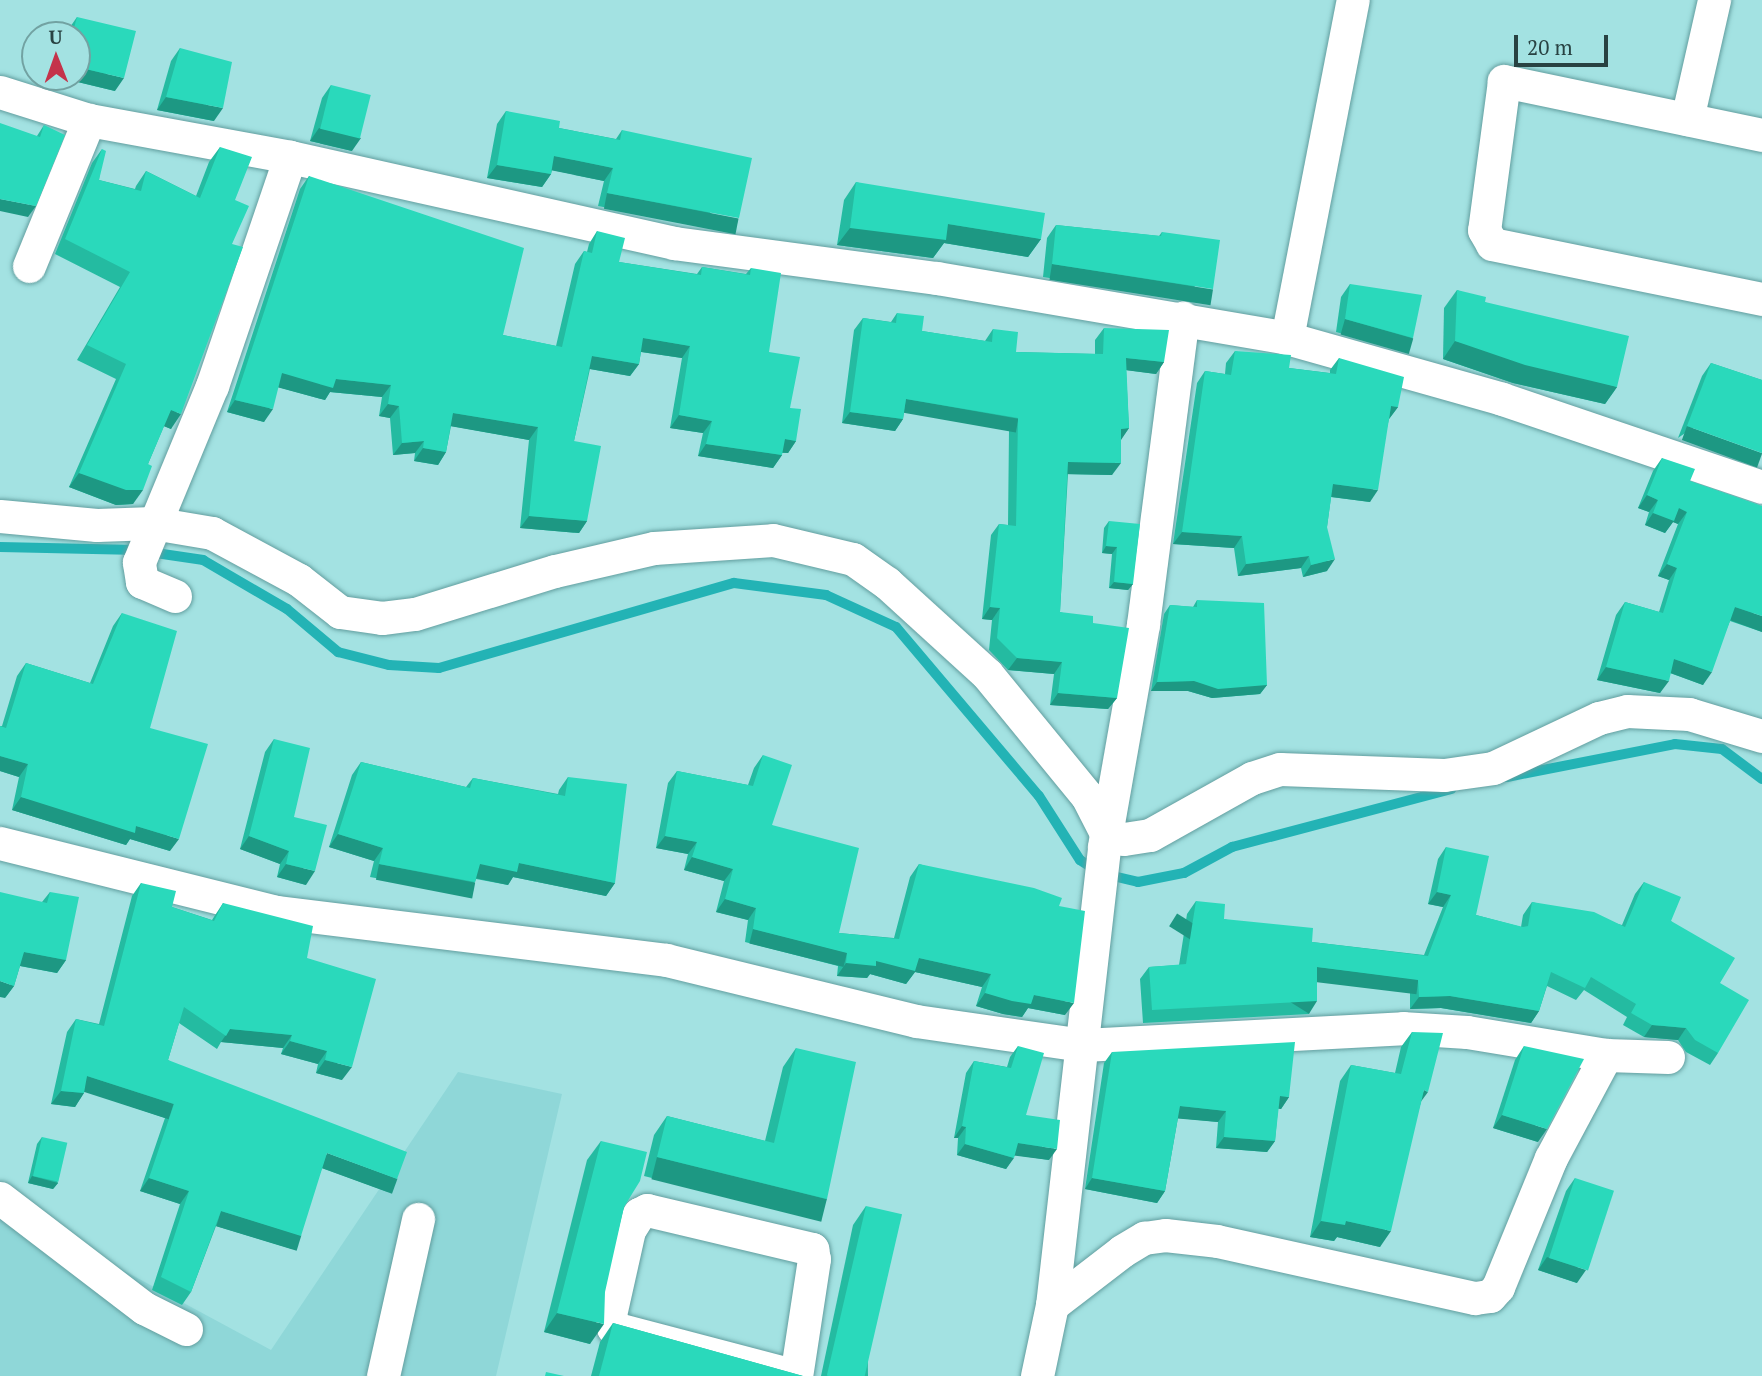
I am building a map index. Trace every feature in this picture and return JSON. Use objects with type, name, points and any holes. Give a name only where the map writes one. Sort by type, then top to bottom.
[{"type":"street","points":[[1287,338],[1353,0]]},
{"type":"street","points":[[1687,119],[1714,0]]},
{"type":"street","points":[[1762,135],[1504,81],[1484,230],[1492,244],[1762,299]]},
{"type":"street","points":[[0,92],[89,120],[290,157],[674,243],[937,278],[1183,318],[1287,338],[1502,398],[1762,487]]},
{"type":"street","points":[[29,266],[89,120]]},
{"type":"street","points":[[175,596],[142,582],[147,540],[212,386],[290,157]]},
{"type":"street","points":[[1037,1376],[1052,1306],[1105,841],[1143,624],[1183,318]]},
{"type":"street","points":[[0,516],[73,524],[147,540],[212,533],[299,580],[340,612],[382,618],[415,614],[555,571],[654,548],[774,540],[853,559],[887,583],[987,674],[1087,796],[1105,841]]},
{"type":"street","points":[[1105,841],[1136,839],[1150,835],[1252,778],[1280,769],[1444,775],[1493,768],[1599,718],[1627,711],[1689,715],[1762,736]]},
{"type":"street","points":[[0,843],[276,912],[666,960],[916,1021],[1083,1045],[1403,1028],[1466,1032],[1606,1055],[1668,1057]]},
{"type":"street","points":[[1052,1306],[1122,1251],[1144,1238],[1165,1235],[1217,1241],[1475,1298],[1490,1296],[1498,1287],[1551,1158],[1606,1055]]},
{"type":"street","points":[[0,1198],[144,1308],[186,1329]]},
{"type":"street","points":[[647,1210],[812,1249],[814,1259],[796,1376],[613,1328],[610,1315],[629,1230],[639,1214],[647,1210]]},
{"type":"street","points":[[383,1376],[418,1219]]},
{"type":"shaded area","points":[[458,1072],[562,1094],[496,1376],[0,1376],[0,1204],[271,1350]]},
{"type":"building","points":[[77,17],[136,31],[124,78],[91,70],[91,21],[76,21]]},
{"type":"building","points":[[180,48],[232,62],[223,108],[166,97]]},
{"type":"building","points":[[331,85],[371,95],[360,139],[320,129]]},
{"type":"building","points":[[506,111],[560,121],[559,128],[620,140],[622,130],[752,158],[739,218],[607,193],[613,168],[554,156],[551,174],[497,165]]},
{"type":"building","points":[[0,123],[40,137],[44,125],[65,135],[36,206],[0,199]]},
{"type":"building","points":[[220,147],[252,157],[235,200],[249,206],[232,244],[243,247],[181,414],[171,410],[148,464],[152,466],[143,490],[126,490],[79,473],[126,364],[87,345],[130,272],[65,239],[102,149],[106,151],[99,180],[141,191],[146,171],[200,198]]},
{"type":"building","points":[[309,176],[524,248],[503,335],[562,347],[584,251],[592,253],[597,231],[625,238],[619,262],[701,275],[702,267],[750,275],[751,268],[781,273],[769,352],[800,357],[790,408],[801,409],[796,441],[785,439],[782,455],[706,444],[712,421],[679,415],[690,346],[643,338],[639,364],[592,356],[574,441],[601,446],[587,521],[529,516],[538,427],[453,413],[446,452],[423,448],[424,441],[402,443],[399,406],[388,404],[391,385],[336,379],[333,388],[282,373],[273,409],[235,400]]},
{"type":"building","points":[[856,182],[1045,213],[1041,239],[948,224],[946,240],[850,228]]},
{"type":"building","points":[[1056,225],[1161,236],[1162,232],[1220,240],[1213,289],[1052,264]]},
{"type":"building","points":[[1350,284],[1422,295],[1413,338],[1345,319]]},
{"type":"building","points":[[1457,290],[1486,297],[1485,302],[1629,336],[1617,387],[1525,365],[1455,341]]},
{"type":"building","points":[[897,313],[924,316],[922,331],[992,342],[993,329],[1018,332],[1016,352],[1103,354],[1104,328],[1169,330],[1164,362],[1126,358],[1129,428],[1121,429],[1121,463],[1068,462],[1060,612],[1093,616],[1093,623],[1129,628],[1117,698],[1058,693],[1062,662],[1017,658],[997,638],[1000,608],[990,607],[999,524],[1016,526],[1018,418],[906,399],[903,419],[850,412],[863,318],[896,323]]},
{"type":"building","points":[[1235,351],[1291,355],[1289,368],[1336,374],[1339,358],[1404,377],[1398,407],[1391,406],[1378,490],[1333,484],[1327,527],[1335,559],[1311,565],[1309,556],[1246,564],[1242,536],[1182,532],[1205,371],[1231,375]]},
{"type":"building","points":[[1711,363],[1762,380],[1762,453],[1687,426]]},
{"type":"building","points":[[1662,458],[1695,469],[1690,481],[1762,506],[1762,616],[1735,607],[1712,672],[1674,659],[1669,681],[1606,667],[1625,602],[1663,613],[1677,568],[1667,564],[1687,512],[1679,508],[1674,521],[1653,513],[1658,500],[1647,495]]},
{"type":"building","points":[[1109,521],[1140,524],[1133,584],[1114,582],[1117,547],[1106,546]]},
{"type":"building","points":[[1197,600],[1264,603],[1267,685],[1218,689],[1194,681],[1157,682],[1170,605],[1197,607]]},
{"type":"building","points":[[122,613],[177,631],[150,728],[208,744],[179,839],[136,826],[135,833],[21,797],[28,764],[0,756],[0,726],[6,728],[26,663],[93,684]]},
{"type":"building","points":[[274,739],[310,748],[294,817],[327,825],[315,871],[286,864],[289,851],[249,836]]},
{"type":"building","points":[[763,755],[792,765],[772,825],[859,848],[839,933],[899,939],[919,864],[1034,888],[1062,898],[1059,906],[1085,911],[1074,1003],[1034,995],[1031,1004],[1012,1001],[985,993],[991,974],[919,958],[915,971],[876,961],[876,966],[846,963],[847,953],[753,929],[756,908],[725,899],[733,869],[692,857],[697,842],[665,836],[677,771],[753,786]]},
{"type":"building","points":[[361,762],[470,788],[473,778],[565,796],[568,777],[627,784],[615,883],[519,863],[517,872],[480,864],[475,882],[379,864],[383,848],[338,834]]},
{"type":"building","points":[[1446,847],[1489,856],[1476,915],[1523,927],[1528,926],[1532,902],[1594,912],[1625,927],[1644,882],[1681,897],[1671,921],[1735,958],[1720,983],[1749,1000],[1718,1053],[1695,1040],[1686,1028],[1652,1025],[1631,1013],[1636,1004],[1591,977],[1585,988],[1551,972],[1539,1011],[1450,996],[1419,997],[1418,980],[1317,967],[1317,1001],[1152,1010],[1149,967],[1186,964],[1196,901],[1225,904],[1224,919],[1313,928],[1312,942],[1428,956],[1451,895],[1437,892]]},
{"type":"building","points":[[141,883],[176,891],[172,907],[214,921],[223,903],[313,926],[307,958],[376,979],[352,1067],[325,1060],[327,1051],[290,1041],[292,1035],[230,1029],[226,1036],[184,1007],[168,1060],[407,1152],[397,1179],[327,1153],[301,1236],[221,1211],[191,1292],[161,1277],[189,1191],[149,1178],[174,1104],[87,1076],[84,1093],[61,1091],[76,1019],[104,1026]]},
{"type":"building","points":[[0,892],[47,903],[50,892],[79,897],[66,960],[24,952],[14,986],[0,981]]},
{"type":"building","points":[[1412,1032],[1443,1033],[1428,1092],[1424,1090],[1391,1231],[1346,1221],[1345,1225],[1321,1221],[1351,1065],[1401,1074]]},
{"type":"building","points":[[1295,1042],[1289,1097],[1280,1096],[1275,1141],[1224,1137],[1226,1111],[1180,1106],[1165,1191],[1092,1178],[1112,1052]]},
{"type":"building","points":[[1018,1046],[1044,1053],[1026,1115],[1060,1120],[1057,1149],[1018,1143],[1014,1158],[965,1144],[966,1127],[962,1126],[974,1061],[1011,1068]]},
{"type":"building","points":[[1524,1046],[1584,1059],[1547,1129],[1502,1115]]},
{"type":"building","points":[[796,1048],[856,1062],[827,1199],[657,1157],[667,1116],[774,1143]]},
{"type":"building","points":[[42,1137],[67,1143],[58,1182],[33,1176]]},
{"type":"building","points":[[601,1141],[647,1152],[640,1181],[624,1207],[605,1292],[604,1324],[557,1313]]},
{"type":"building","points":[[1575,1178],[1614,1191],[1588,1271],[1549,1258]]},
{"type":"building","points":[[866,1206],[902,1214],[865,1376],[827,1376]]},
{"type":"building","points":[[613,1323],[803,1376],[599,1376]]},
{"type":"building","points":[[546,1372],[564,1376],[545,1376]]},
{"type":"waterway","points":[[0,547],[139,550]]},
{"type":"waterway","points":[[149,552],[203,560],[287,609],[338,652],[389,665],[439,668],[734,583],[826,595],[896,627],[1039,796],[1080,860],[1100,873],[1138,882],[1184,873],[1232,847],[1451,789]]},
{"type":"waterway","points":[[1507,777],[1675,744],[1722,749],[1762,779]]}]
